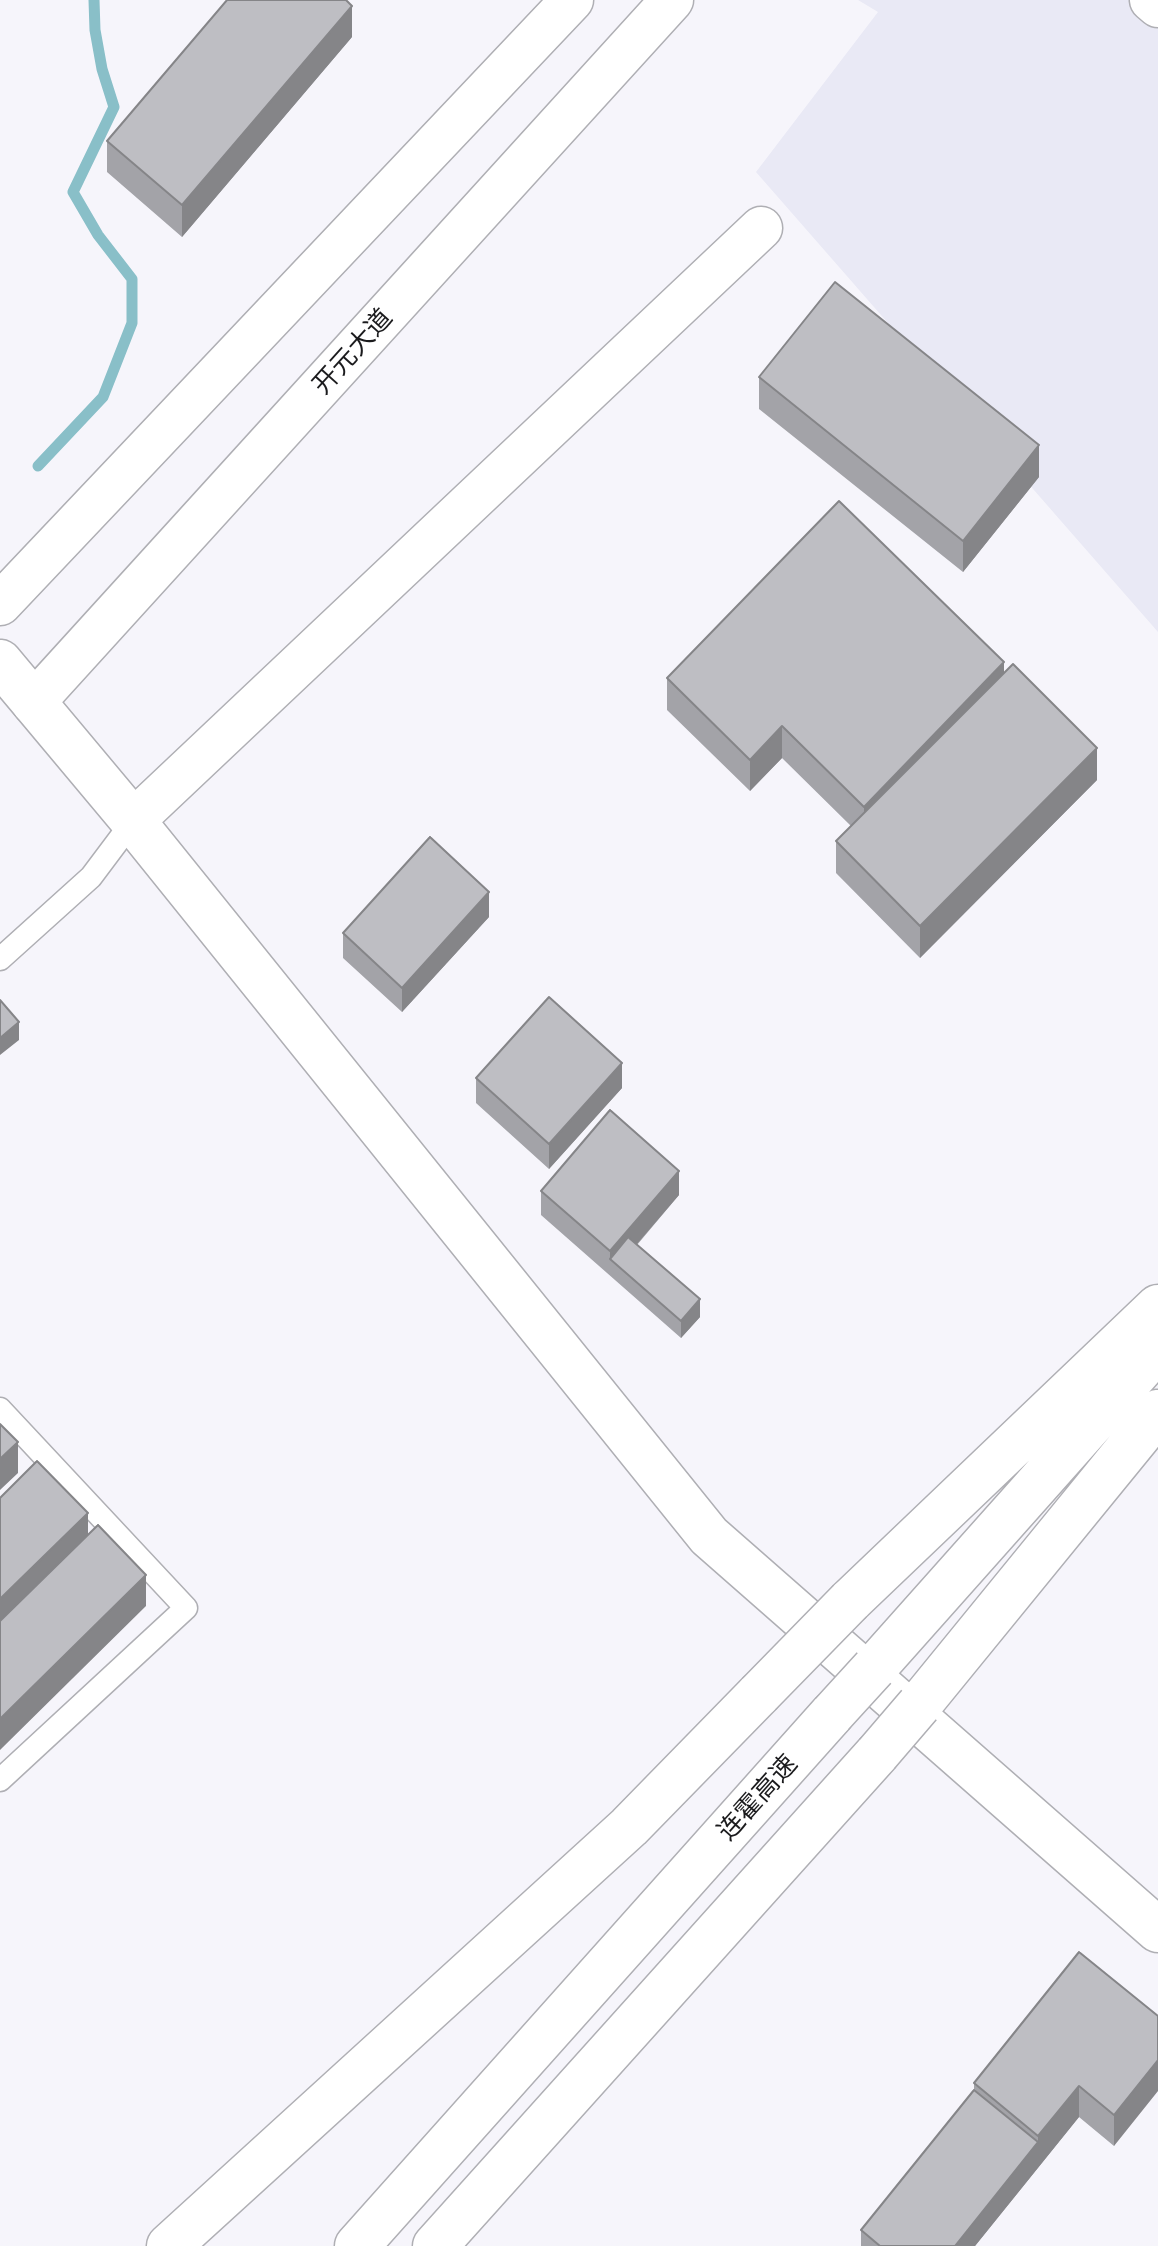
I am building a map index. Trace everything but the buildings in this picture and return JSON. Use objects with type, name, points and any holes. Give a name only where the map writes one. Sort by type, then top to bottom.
[{"type":"main road","points":[[0,662],[133,821],[709,1536],[1158,1930]]},
{"type":"main road","points":[[169,2246],[629,1827],[850,1601],[1158,1307]]},
{"type":"main road","name":"连霍高速","points":[[357,2246],[1158,1349]]},
{"type":"main road","points":[[435,2246],[877,1754],[1158,1412]]},
{"type":"main road","points":[[453,2246],[525,2147]]},
{"type":"street","points":[[0,604],[572,0]]},
{"type":"street","points":[[1151,0],[1158,6]]},
{"type":"street","name":"开元大道","points":[[33,703],[652,6]]},
{"type":"street","points":[[133,821],[761,228]]},
{"type":"lane","points":[[0,959],[91,877],[133,821]]},
{"type":"lane","points":[[0,1409],[186,1608],[0,1780]]},
{"type":"shaded area","points":[[858,0],[1158,0],[1158,632],[756,172],[878,12]]},
{"type":"waterway","points":[[38,466],[103,397],[132,323],[132,279],[98,235],[73,192],[114,107],[102,69],[95,30],[94,0]]}]
